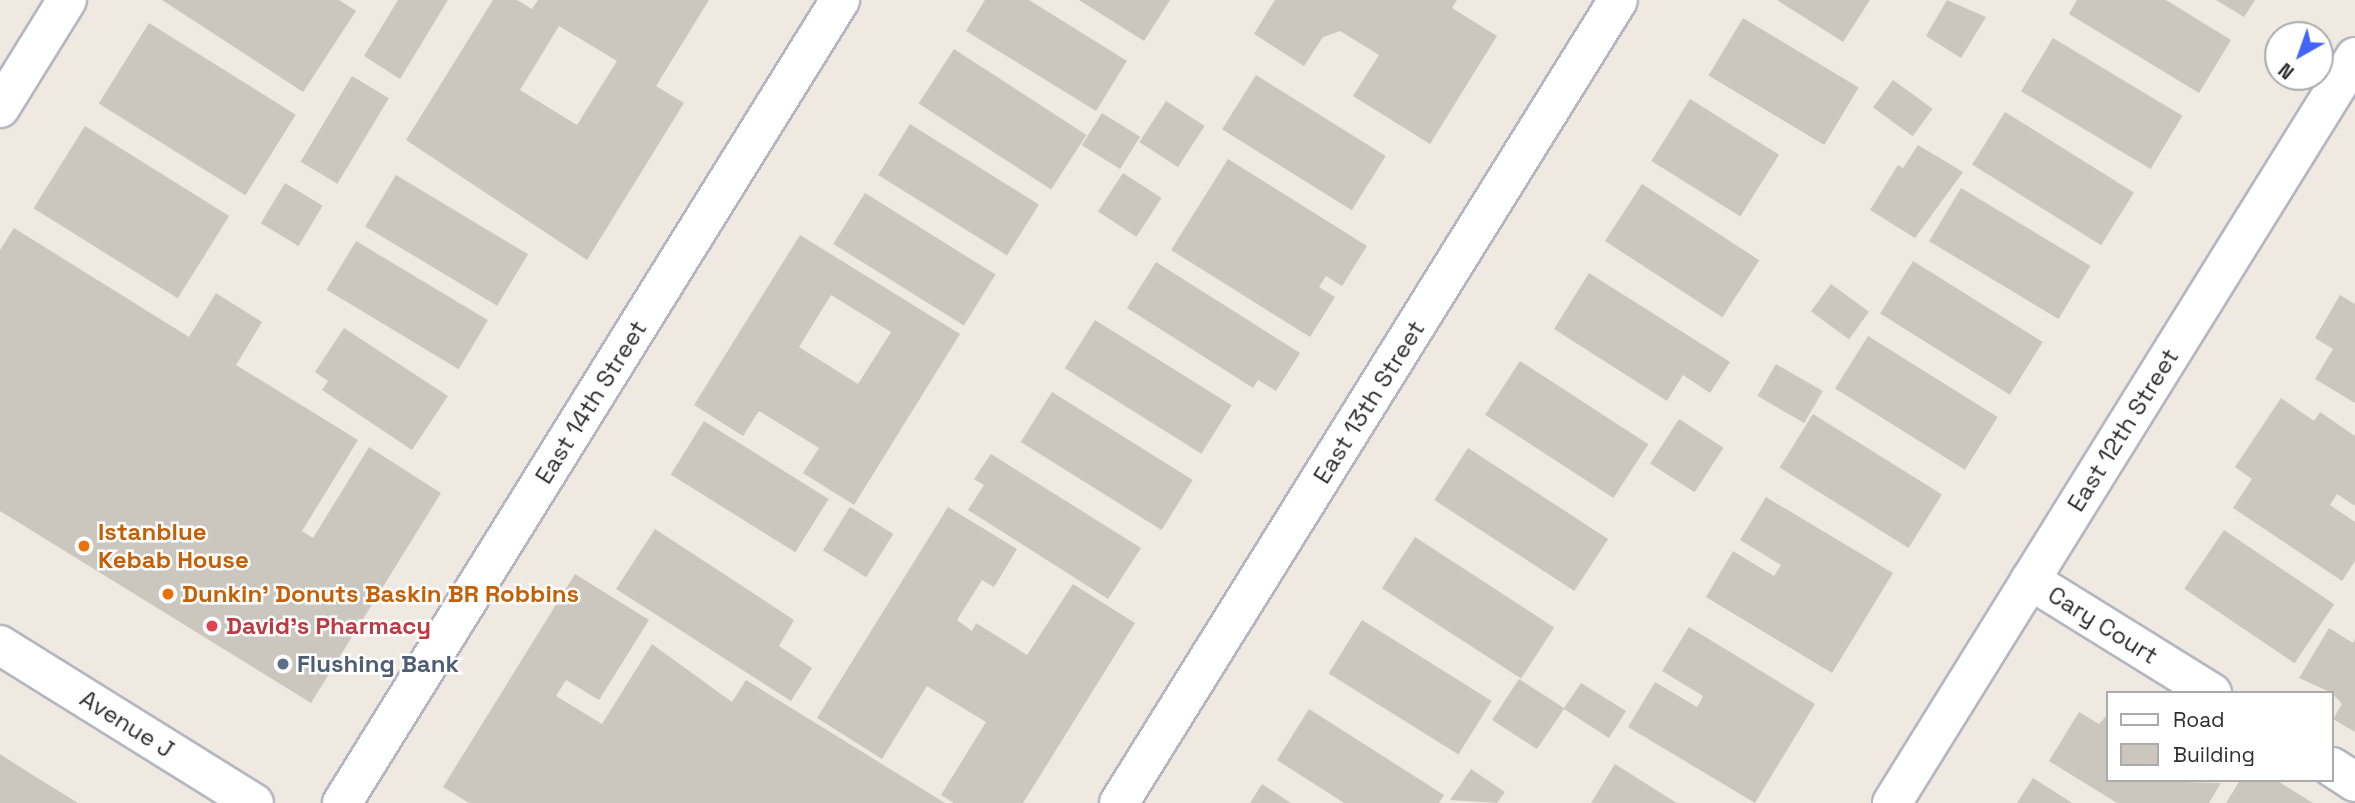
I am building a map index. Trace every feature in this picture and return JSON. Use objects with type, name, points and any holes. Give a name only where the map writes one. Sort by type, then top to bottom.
[{"type":"street","points":[[0,108],[67,0]]},
{"type":"street","name":"East 14th Street","points":[[342,803],[840,0]]},
{"type":"street","name":"East 13th Street","points":[[1119,803],[1618,0]]},
{"type":"street","name":"East 12th Street","points":[[1892,803],[2355,57]]},
{"type":"street","name":"Cary Court","points":[[2030,580],[2209,691]]},
{"type":"street","name":"Avenue J","points":[[0,645],[254,803]]},
{"type":"street","points":[[2334,768],[2355,782]]},
{"type":"building","points":[[162,0],[339,0],[356,11],[303,92]]},
{"type":"building","points":[[398,0],[448,0],[400,79],[364,56]]},
{"type":"building","points":[[493,0],[517,0],[532,9],[538,0],[709,0],[656,86],[684,103],[587,260],[406,140]],"holes":[[[559,26],[617,61],[577,125],[520,90]]]},
{"type":"building","points":[[985,0],[1029,0],[1127,61],[1096,111],[966,31]]},
{"type":"building","points":[[1079,0],[1170,0],[1144,41]]},
{"type":"building","points":[[1275,0],[1457,0],[1452,8],[1497,36],[1430,144],[1353,96],[1379,55],[1340,31],[1323,37],[1304,66],[1254,34]]},
{"type":"building","points":[[1777,0],[1870,0],[1843,42]]},
{"type":"building","points":[[1947,0],[1986,17],[1961,58],[1926,36]]},
{"type":"building","points":[[2077,0],[2166,0],[2231,40],[2199,93],[2069,14]]},
{"type":"building","points":[[2216,0],[2255,0],[2244,17]]},
{"type":"building","points":[[1743,18],[1859,88],[1824,145],[1708,75]]},
{"type":"building","points":[[149,23],[296,115],[245,195],[99,104]]},
{"type":"building","points":[[2053,38],[2182,116],[2150,169],[2021,91]]},
{"type":"building","points":[[954,49],[1087,135],[1051,190],[919,104]]},
{"type":"building","points":[[1256,75],[1386,156],[1352,210],[1222,129]]},
{"type":"building","points":[[352,76],[389,98],[337,184],[300,162]]},
{"type":"building","points":[[1893,80],[1933,109],[1913,136],[1873,108]]},
{"type":"building","points":[[1690,99],[1779,155],[1740,217],[1651,161]]},
{"type":"building","points":[[1166,101],[1205,126],[1178,167],[1139,142]]},
{"type":"building","points":[[2005,112],[2134,193],[2101,245],[1972,165]]},
{"type":"building","points":[[1102,113],[1140,137],[1120,169],[1082,145]]},
{"type":"building","points":[[910,124],[1039,205],[1007,255],[878,175]]},
{"type":"building","points":[[85,126],[229,216],[178,298],[34,208]]},
{"type":"building","points":[[1918,145],[1963,172],[1915,238],[1870,210],[1898,165],[1903,168]]},
{"type":"building","points":[[1228,159],[1367,246],[1342,286],[1326,276],[1319,287],[1335,297],[1310,337],[1171,250]]},
{"type":"building","points":[[1123,173],[1162,198],[1137,237],[1098,212]]},
{"type":"building","points":[[396,175],[528,254],[497,306],[365,226]]},
{"type":"building","points":[[285,183],[323,206],[299,246],[261,223]]},
{"type":"building","points":[[1642,184],[1759,260],[1722,317],[1605,241]]},
{"type":"building","points":[[1961,188],[2090,266],[2058,319],[1929,241]]},
{"type":"building","points":[[865,193],[996,275],[964,325],[833,244]]},
{"type":"building","points":[[14,228],[189,337],[216,293],[262,322],[236,365],[358,440],[302,531],[313,538],[369,447],[441,493],[311,703],[0,511],[0,250]]},
{"type":"building","points":[[800,235],[960,334],[854,505],[803,473],[819,448],[759,411],[743,436],[694,405]],"holes":[[[831,295],[891,332],[858,384],[799,347]]]},
{"type":"building","points":[[356,241],[488,320],[459,369],[327,290]]},
{"type":"building","points":[[1913,261],[2043,342],[2010,395],[1880,314]]},
{"type":"building","points":[[1156,262],[1300,353],[1276,391],[1258,380],[1253,388],[1127,308]]},
{"type":"building","points":[[1589,273],[1730,362],[1710,393],[1683,375],[1667,401],[1554,329]]},
{"type":"building","points":[[1831,284],[1869,312],[1849,339],[1811,312]]},
{"type":"building","points":[[2340,295],[2355,304],[2355,403],[2315,379],[2333,349],[2315,338]]},
{"type":"building","points":[[1095,320],[1232,405],[1201,454],[1065,368]]},
{"type":"building","points":[[344,328],[448,396],[412,450],[322,390],[328,381],[315,372]]},
{"type":"building","points":[[1868,336],[1998,417],[1965,470],[1835,389]]},
{"type":"building","points":[[1520,361],[1648,444],[1613,498],[1485,415]]},
{"type":"building","points":[[1776,364],[1823,391],[1804,423],[1758,396]]},
{"type":"building","points":[[1052,392],[1193,480],[1162,530],[1021,442]]},
{"type":"building","points":[[2281,398],[2314,421],[2320,412],[2355,436],[2355,506],[2337,494],[2330,505],[2355,522],[2355,561],[2342,581],[2233,508],[2252,479],[2235,467]]},
{"type":"building","points":[[1813,414],[1942,495],[1909,548],[1780,467]]},
{"type":"building","points":[[1679,419],[1723,448],[1695,492],[1650,463]]},
{"type":"building","points":[[704,421],[829,499],[795,552],[671,474]]},
{"type":"building","points":[[1468,448],[1608,539],[1574,591],[1434,500]]},
{"type":"building","points":[[991,454],[1141,548],[1108,599],[968,510],[984,485],[974,479]]},
{"type":"building","points":[[1766,497],[1893,573],[1832,673],[1706,597],[1733,551],[1774,576],[1781,565],[1740,540]]},
{"type":"building","points":[[850,507],[893,534],[866,577],[823,550]]},
{"type":"building","points":[[948,507],[1017,549],[994,587],[982,580],[957,620],[972,631],[976,623],[1027,655],[1073,584],[1135,623],[1023,803],[954,803],[941,795],[986,722],[927,686],[882,759],[817,718]]},
{"type":"building","points":[[655,529],[794,620],[779,646],[812,668],[791,701],[616,589]]},
{"type":"building","points":[[2224,530],[2334,604],[2295,663],[2184,589]]},
{"type":"building","points":[[1415,537],[1554,627],[1521,679],[1382,588]]},
{"type":"building","points":[[575,574],[649,620],[599,700],[566,680],[556,696],[602,724],[652,644],[732,702],[746,680],[945,803],[469,803],[443,787]]},
{"type":"building","points":[[1362,620],[1492,701],[1458,755],[1329,673]]},
{"type":"building","points":[[1689,627],[1815,704],[1755,803],[1628,727],[1655,682],[1697,707],[1703,696],[1662,671]]},
{"type":"building","points":[[2329,628],[2353,643],[2355,639],[2355,732],[2334,720],[2342,704],[2334,695],[2334,691],[2328,691],[2299,678]]},
{"type":"building","points":[[1519,679],[1564,708],[1581,683],[1626,711],[1609,738],[1564,709],[1537,749],[1492,720]]},
{"type":"building","points":[[1309,709],[1444,795],[1439,803],[1344,803],[1277,760]]},
{"type":"building","points":[[2079,712],[2099,724],[2106,716],[2106,782],[2221,783],[2209,803],[2117,803],[2049,761]]},
{"type":"building","points":[[0,754],[31,774],[78,803],[0,803]]},
{"type":"building","points":[[1615,764],[1667,797],[1677,803],[1591,803]]},
{"type":"building","points":[[1471,769],[1505,792],[1497,803],[1450,800]]},
{"type":"building","points":[[2033,778],[2066,799],[2072,803],[2017,803]]},
{"type":"building","points":[[2239,782],[2279,782],[2313,803],[2226,803]]},
{"type":"building","points":[[1262,784],[1291,803],[1250,803]]},
{"type":"place","name":"Istanblue Kebab House","points":[[84,546]]},
{"type":"place","name":"Dunkin' Donuts Baskin BR Robbins","points":[[168,594]]},
{"type":"place","name":"David's Pharmacy","points":[[212,626]]},
{"type":"place","name":"Flushing Bank","points":[[283,664]]}]
